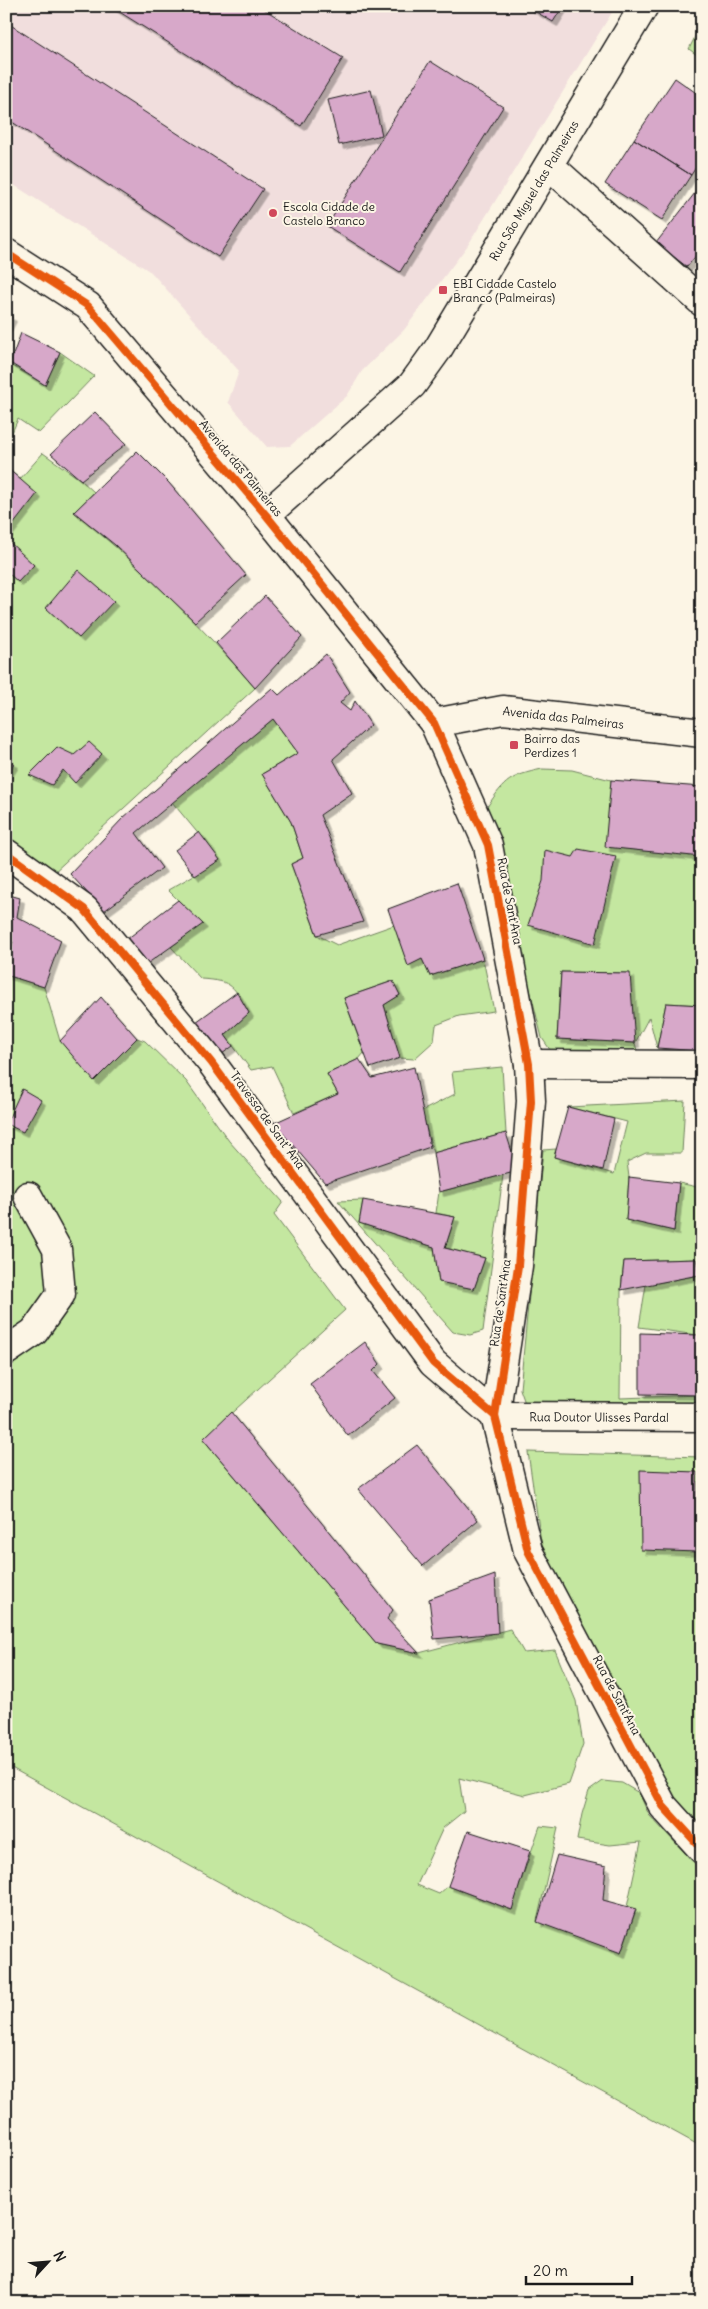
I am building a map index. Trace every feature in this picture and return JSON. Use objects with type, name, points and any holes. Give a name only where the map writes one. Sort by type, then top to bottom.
[{"type":"street","name":"Rua São Miguel das Palmeiras","points":[[266,515],[412,385],[438,349],[644,6]]},
{"type":"street","points":[[549,165],[702,302]]},
{"type":"street","name":"Avenida das Palmeiras","points":[[6,253],[88,306],[266,515],[434,723],[503,710],[702,733]]},
{"type":"street","name":"Rua de Sant'Ana","points":[[434,723],[488,845],[530,1064],[531,1101],[518,1266],[495,1416],[528,1551],[663,1806],[702,1849]]},
{"type":"street","name":"Travessa de Sant' Ana","points":[[6,853],[84,909],[211,1062],[433,1363],[495,1416]]},
{"type":"street","points":[[530,1064],[702,1065]]},
{"type":"street","points":[[6,1352],[34,1332],[61,1294],[57,1249],[28,1196]]},
{"type":"street","name":"Rua Doutor Ulisses Pardal","points":[[495,1416],[702,1418]]},
{"type":"shaded area","name":"Escola Cidade de Castelo Branco","points":[[6,6],[616,6],[468,245],[404,330],[362,371],[347,396],[290,446],[267,447],[228,402],[239,371],[151,272],[6,180]]},
{"type":"green space","points":[[702,23],[702,59],[689,49]]},
{"type":"green space","points":[[60,352],[94,376],[39,433],[18,419],[6,446],[6,362],[45,385]]},
{"type":"green space","points":[[43,453],[81,480],[94,492],[74,512],[169,596],[255,688],[52,874],[6,834],[6,776],[14,763],[6,759],[6,467],[20,479]]},
{"type":"green space","points":[[273,719],[298,753],[262,774],[291,822],[303,858],[291,864],[317,935],[337,945],[394,925],[408,965],[422,959],[430,976],[483,959],[494,1011],[459,1016],[436,1025],[434,1041],[414,1059],[400,1058],[384,1005],[400,995],[393,981],[344,998],[364,1053],[359,1059],[327,1074],[338,1094],[294,1113],[272,1066],[251,1070],[225,1035],[249,1013],[235,991],[220,981],[201,979],[171,947],[202,924],[168,890],[220,860],[172,802]]},
{"type":"green space","points":[[542,769],[572,770],[611,780],[618,848],[702,857],[702,1005],[666,1003],[657,1048],[649,1017],[635,1043],[638,1054],[555,1057],[542,1038],[490,828],[487,807],[509,780],[522,774]],"holes":[[[561,972],[628,973],[634,1043],[557,1039]]]},
{"type":"green space","points":[[6,975],[44,987],[60,1041],[137,1038],[145,1041],[186,1081],[229,1141],[283,1202],[274,1215],[345,1310],[203,1439],[377,1644],[419,1653],[510,1629],[524,1653],[555,1650],[576,1701],[583,1744],[569,1784],[525,1795],[459,1778],[464,1811],[443,1828],[417,1885],[439,1894],[448,1886],[511,1910],[540,1826],[558,1828],[537,1921],[621,1953],[636,1910],[627,1907],[641,1842],[610,1845],[577,1840],[589,1791],[603,1781],[622,1783],[639,1793],[649,1815],[702,1871],[702,2147],[6,1765]]},
{"type":"green space","points":[[502,1067],[506,1133],[433,1153],[422,1111],[455,1094],[452,1072]]},
{"type":"green space","points":[[685,1101],[682,1153],[646,1153],[627,1162],[629,1177],[626,1220],[674,1231],[679,1183],[702,1188],[702,1405],[525,1403],[520,1389],[543,1150],[556,1149],[554,1157],[614,1174],[627,1122],[568,1107]],"holes":[[[696,1259],[699,1275],[646,1285],[639,1327],[698,1335],[700,1395],[620,1398],[621,1290],[624,1261]]]},
{"type":"green space","points":[[503,1175],[483,1331],[470,1335],[453,1332],[338,1201],[363,1200],[359,1223],[434,1247],[439,1282],[474,1289],[485,1258],[445,1248],[455,1217],[436,1213],[439,1192]]},
{"type":"green space","points":[[528,1452],[702,1457],[702,1836],[660,1776],[542,1549]]},
{"type":"building","points":[[110,6],[259,6],[343,58],[301,126]]},
{"type":"building","points":[[526,6],[563,6],[553,22]]},
{"type":"building","points":[[6,22],[263,189],[218,257],[6,118]]},
{"type":"building","points":[[430,61],[503,107],[400,272],[327,226]]},
{"type":"building","points":[[675,78],[702,97],[702,158],[691,175],[634,139]]},
{"type":"building","points":[[371,90],[382,135],[339,145],[328,100]]},
{"type":"building","points":[[634,139],[691,175],[662,220],[605,184]]},
{"type":"building","points":[[702,184],[702,248],[687,267],[656,243]]},
{"type":"building","points":[[6,314],[12,317],[6,329]]},
{"type":"building","points":[[21,333],[60,352],[45,385],[10,363]]},
{"type":"building","points":[[95,412],[126,444],[81,480],[51,454]]},
{"type":"building","points":[[137,451],[169,483],[246,575],[195,622],[115,545],[74,512]]},
{"type":"building","points":[[6,467],[37,494],[6,534]]},
{"type":"building","points":[[6,539],[34,565],[18,582],[6,571]]},
{"type":"building","points":[[78,570],[114,601],[79,638],[46,608]]},
{"type":"building","points":[[265,596],[302,637],[255,688],[216,643]]},
{"type":"building","points":[[326,654],[350,692],[340,703],[350,711],[355,701],[371,725],[333,759],[352,793],[320,815],[363,922],[317,935],[291,864],[303,858],[291,822],[262,774],[298,753],[273,719],[136,833],[162,868],[104,911],[70,874],[123,818],[272,688],[279,695]]},
{"type":"building","points":[[89,742],[102,754],[75,783],[63,770],[52,785],[29,775],[57,747],[74,755]]},
{"type":"building","points":[[6,759],[14,763],[6,776]]},
{"type":"building","points":[[611,780],[702,787],[702,857],[605,847]]},
{"type":"building","points":[[199,832],[220,860],[195,876],[175,850]]},
{"type":"building","points":[[578,849],[616,856],[595,944],[528,925],[543,881],[545,850],[573,857]]},
{"type":"building","points":[[457,883],[483,959],[430,976],[422,959],[408,966],[388,909]]},
{"type":"building","points":[[6,894],[20,898],[17,917],[61,940],[44,987],[6,975],[6,961],[13,942],[6,940]]},
{"type":"building","points":[[178,900],[203,924],[144,966],[127,939]]},
{"type":"building","points":[[561,972],[630,973],[635,1043],[557,1039]]},
{"type":"building","points":[[393,981],[400,995],[384,1005],[400,1058],[370,1068],[344,998]]},
{"type":"building","points":[[237,992],[249,1013],[225,1035],[233,1046],[211,1062],[185,1030]]},
{"type":"building","points":[[101,997],[137,1038],[94,1081],[60,1041]]},
{"type":"building","points":[[666,1003],[702,1005],[701,1051],[657,1048]]},
{"type":"building","points":[[359,1059],[372,1078],[414,1067],[430,1147],[325,1183],[274,1123],[338,1094],[327,1074]]},
{"type":"building","points":[[22,1089],[41,1100],[23,1132],[6,1124]]},
{"type":"building","points":[[568,1107],[614,1119],[603,1170],[554,1157]]},
{"type":"building","points":[[506,1133],[518,1171],[439,1192],[433,1153]]},
{"type":"building","points":[[629,1177],[679,1183],[674,1231],[626,1220]]},
{"type":"building","points":[[363,1200],[455,1217],[445,1248],[485,1258],[474,1289],[439,1282],[434,1247],[359,1223]]},
{"type":"building","points":[[696,1259],[699,1275],[621,1290],[624,1261]]},
{"type":"building","points":[[640,1333],[699,1335],[700,1395],[640,1394]]},
{"type":"building","points":[[365,1342],[380,1364],[373,1371],[395,1398],[348,1436],[310,1384]]},
{"type":"building","points":[[231,1412],[393,1610],[387,1619],[419,1653],[377,1644],[203,1439]]},
{"type":"building","points":[[417,1445],[478,1520],[423,1566],[358,1489]]},
{"type":"building","points":[[640,1470],[697,1472],[697,1552],[641,1550]]},
{"type":"building","points":[[495,1575],[498,1633],[434,1639],[429,1599]]},
{"type":"building","points":[[468,1831],[530,1851],[512,1910],[448,1886]]},
{"type":"building","points":[[557,1855],[606,1866],[603,1900],[636,1909],[621,1953],[537,1922]]},
{"type":"cycle path","points":[[6,253],[88,306],[266,515],[434,723],[488,845],[529,1064],[531,1101],[518,1266],[495,1416],[528,1551],[663,1806],[702,1849]]},
{"type":"cycle path","points":[[6,853],[84,909],[211,1062],[433,1363],[495,1416]]},
{"type":"place","name":"Escola Cidade de Castelo Branco","points":[[273,213]]},
{"type":"place","name":"EBI Cidade Castelo Branco (Palmeiras)","points":[[443,290]]},
{"type":"place","name":"Bairro das Perdizes 1","points":[[514,745]]}]
